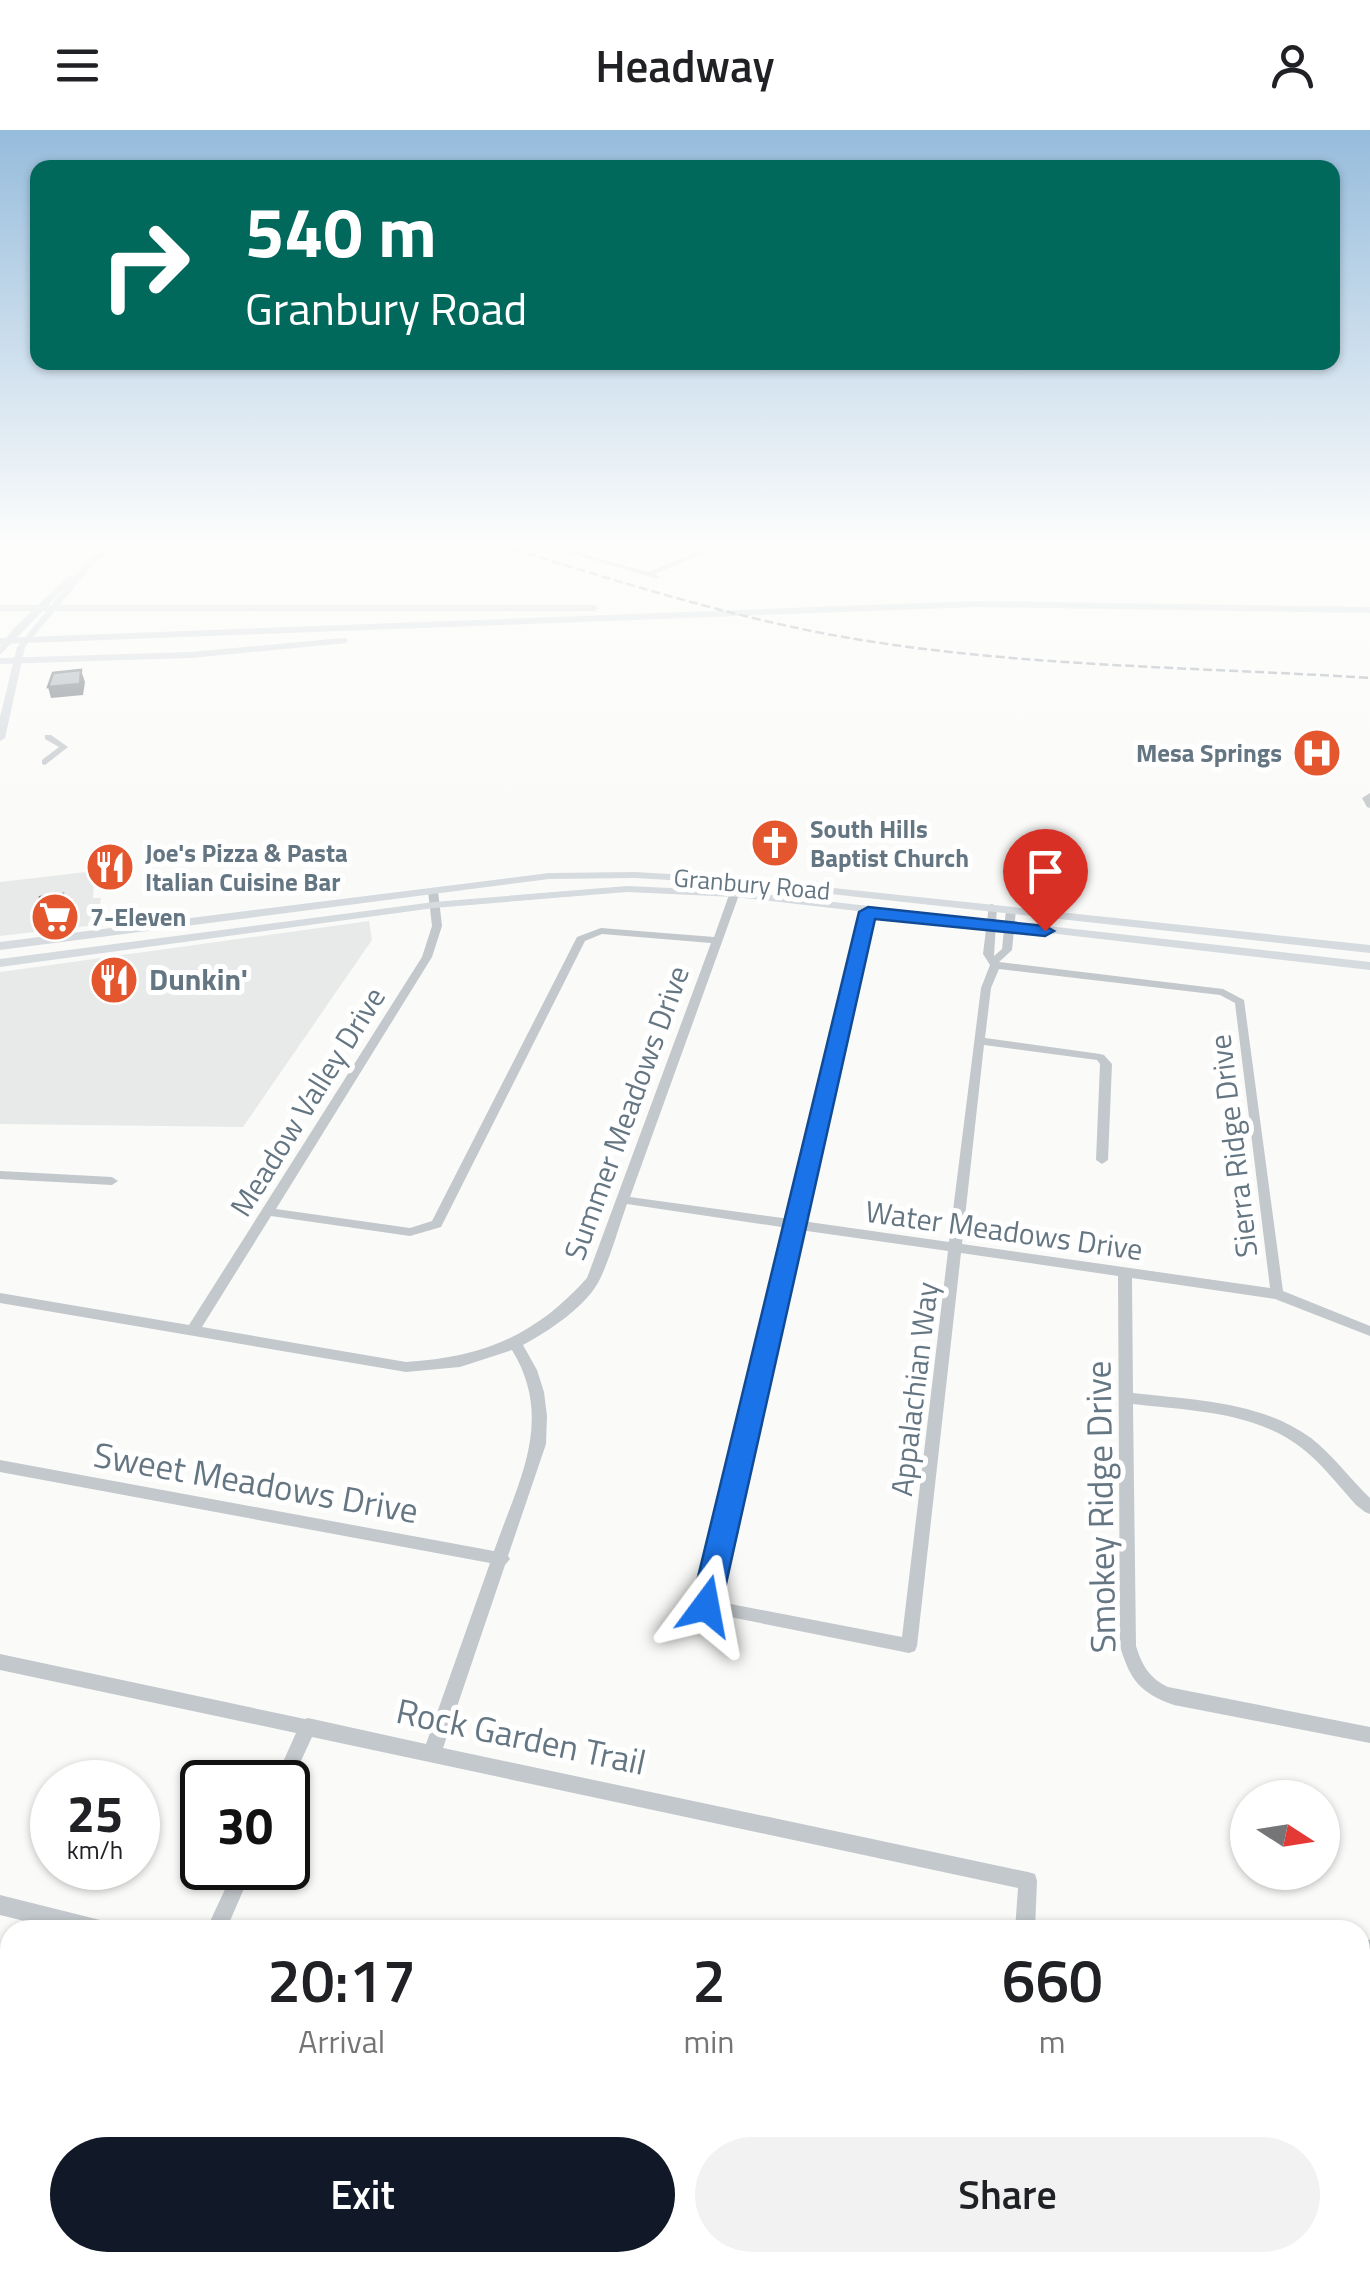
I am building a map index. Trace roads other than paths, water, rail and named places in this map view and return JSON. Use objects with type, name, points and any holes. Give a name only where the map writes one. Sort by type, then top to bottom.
[{"type":"highway","points":[[0,662],[283,646]]},
{"type":"main road","points":[[0,738],[23,646]]},
{"type":"main road","name":"Granbury Road","points":[[433,898],[737,888],[992,907],[1370,949]]},
{"type":"main road","name":"Granbury Road","points":[[737,888],[868,912],[1370,966]]},
{"type":"main road","points":[[2,945],[204,919],[433,898]]},
{"type":"main road","points":[[0,963],[204,936],[433,898]]},
{"type":"main road","points":[[204,919],[204,936]]},
{"type":"street","points":[[44,762],[64,746],[48,737]]},
{"type":"street","points":[[1370,796],[1366,798],[1370,805]]},
{"type":"street","name":"Summer Meadows Drive","points":[[0,1298],[406,1367],[444,1366],[516,1346],[574,1306],[594,1280],[737,888]]},
{"type":"street","name":"Meadow Valley Drive","points":[[192,1330],[427,958],[437,926],[433,898]]},
{"type":"street","name":"Appalachian Way","points":[[992,907],[988,954],[995,962]]},
{"type":"street","name":"Appalachian Way","points":[[794,1226],[706,1606],[909,1646],[986,988],[995,962],[1005,956],[1011,910]]},
{"type":"street","points":[[794,1226],[868,912]]},
{"type":"street","points":[[270,1212],[410,1232],[437,1224],[581,939],[601,931],[715,940]]},
{"type":"street","name":"Sierra Ridge Drive","points":[[995,962],[1223,992],[1240,1002],[1277,1294]]},
{"type":"street","points":[[979,1041],[1100,1057],[1106,1064],[1102,1160]]},
{"type":"street","points":[[0,1175],[112,1180]]},
{"type":"street","name":"Water Meadows Drive","points":[[625,1200],[1277,1294],[1370,1330]]},
{"type":"street","name":"Smokey Ridge Drive","points":[[1125,1273],[1128,1646],[1136,1672],[1152,1691],[1174,1697],[1370,1735]]},
{"type":"street","points":[[433,1751],[539,1444],[541,1398],[532,1370],[516,1346]]},
{"type":"street","points":[[1128,1398],[1254,1418],[1284,1429],[1315,1450],[1370,1508]]},
{"type":"street","name":"Sweet Meadows Drive","points":[[0,1466],[502,1559]]},
{"type":"street","name":"Rock Garden Trail","points":[[0,1662],[433,1751],[1028,1881],[1026,1920]]},
{"type":"street","points":[[292,1760],[308,1726]]},
{"type":"street","points":[[221,1920],[234,1890]]},
{"type":"street","points":[[0,1905],[60,1920]]},
{"type":"railway","points":[[904,646],[1047,661],[1370,678]]},
{"type":"place","name":"Mesa Springs","points":[[1317,753]]},
{"type":"place","name":"South Hills Baptist Church","points":[[775,843]]},
{"type":"place","name":"Joe's Pizza & Pasta Italian Cuisine Bar","points":[[110,867]]},
{"type":"place","name":"7-Eleven","points":[[55,917]]},
{"type":"place","name":"Dunkin'","points":[[114,980]]}]
